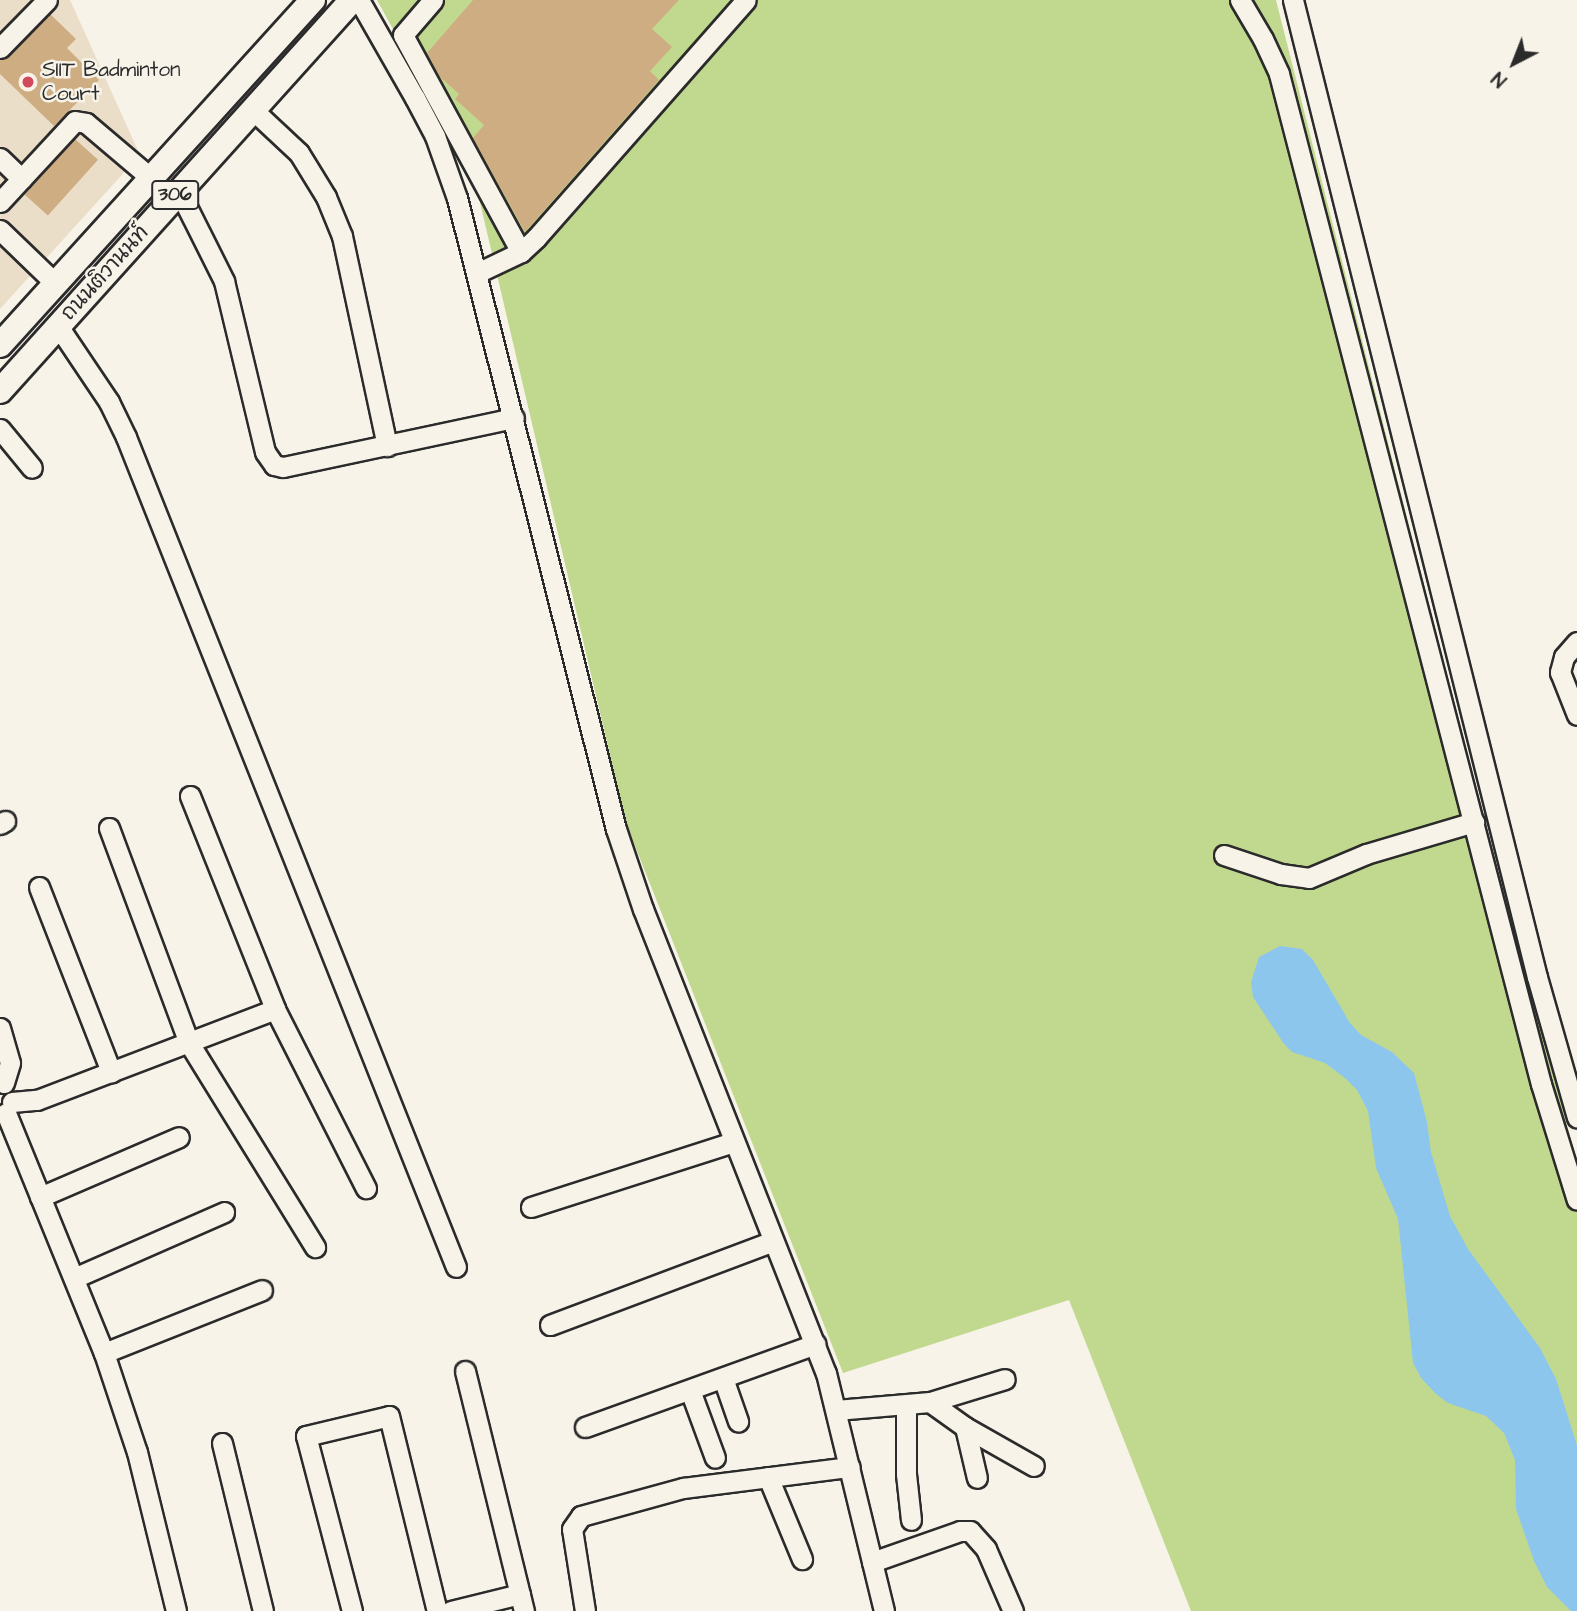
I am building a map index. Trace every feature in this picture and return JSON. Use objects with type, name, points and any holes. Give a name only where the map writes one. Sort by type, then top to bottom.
[{"type":"main road","name":"ถนนติวานนท์","points":[[0,345],[313,0]]},
{"type":"main road","name":"ถนนติวานนท์","points":[[0,391],[352,0]]},
{"type":"main road","points":[[56,284],[78,304]]},
{"type":"main road","points":[[35,306],[58,327]]},
{"type":"street","points":[[0,48],[47,0]]},
{"type":"street","points":[[359,0],[435,136],[457,198],[616,829],[643,909],[816,1345],[836,1410],[884,1611]]},
{"type":"street","points":[[433,0],[403,34],[521,252]]},
{"type":"street","points":[[477,273],[521,252],[746,0]]},
{"type":"street","points":[[1240,0],[1264,39],[1279,74],[1541,1084],[1577,1200]]},
{"type":"street","points":[[1293,0],[1536,977],[1577,1117]]},
{"type":"street","points":[[253,110],[299,153],[326,197],[342,236],[387,446]]},
{"type":"street","points":[[0,202],[75,121],[86,123],[152,179]]},
{"type":"street","points":[[0,158],[22,179]]},
{"type":"street","points":[[178,191],[224,281],[268,458],[274,465],[283,467],[514,418]]},
{"type":"street","points":[[0,230],[56,284]]},
{"type":"street","points":[[58,327],[109,402],[126,437],[456,1267]]},
{"type":"street","points":[[0,429],[32,468]]},
{"type":"street","points":[[1577,642],[1564,657],[1560,673],[1577,715]]},
{"type":"street","points":[[190,796],[275,1009],[366,1188]]},
{"type":"street","points":[[1224,855],[1281,874],[1309,878],[1366,854],[1474,822]]},
{"type":"street","points":[[109,828],[189,1043],[315,1247]]},
{"type":"street","points":[[38,887],[111,1072]]},
{"type":"street","points":[[6,1110],[275,1009]]},
{"type":"street","points":[[0,1028],[10,1063],[2,1083],[10,1090],[6,1110],[104,1353],[137,1452],[176,1611]]},
{"type":"street","points":[[40,1197],[179,1138]]},
{"type":"street","points":[[531,1207],[734,1143]]},
{"type":"street","points":[[74,1278],[224,1212]]},
{"type":"street","points":[[550,1325],[773,1241]]},
{"type":"street","points":[[104,1353],[262,1290]]},
{"type":"street","points":[[585,1427],[816,1345]]},
{"type":"street","points":[[451,1611],[522,1602],[465,1371]]},
{"type":"street","points":[[723,1378],[738,1421]]},
{"type":"street","points":[[836,1410],[930,1402],[1005,1379]]},
{"type":"street","points":[[690,1390],[715,1458]]},
{"type":"street","points":[[930,1402],[965,1427],[1034,1466]]},
{"type":"street","points":[[906,1405],[906,1474],[911,1520]]},
{"type":"street","points":[[352,1611],[306,1436],[389,1416],[437,1611]]},
{"type":"street","points":[[965,1427],[976,1478]]},
{"type":"street","points":[[222,1443],[263,1611]]},
{"type":"street","points":[[585,1611],[572,1529],[581,1516],[683,1488],[850,1467]]},
{"type":"street","points":[[768,1477],[802,1559]]},
{"type":"street","points":[[872,1562],[960,1531],[970,1531],[986,1549],[1013,1611]]},
{"type":"shaded area","points":[[0,0],[70,0],[140,155],[0,309]]},
{"type":"green space","points":[[377,0],[1276,0],[1479,802],[1577,1162],[1577,1611],[1191,1611],[1069,1300],[843,1373],[626,823],[474,177]]},
{"type":"water","points":[[1280,946],[1302,949],[1313,960],[1350,1023],[1361,1035],[1392,1052],[1414,1073],[1427,1122],[1431,1152],[1450,1216],[1468,1249],[1540,1348],[1556,1379],[1577,1445],[1577,1611],[1571,1611],[1547,1587],[1534,1561],[1516,1509],[1515,1460],[1504,1433],[1486,1416],[1448,1403],[1436,1394],[1421,1378],[1413,1363],[1398,1219],[1376,1168],[1368,1111],[1357,1090],[1345,1078],[1325,1063],[1292,1052],[1253,997],[1251,982],[1259,957]]},
{"type":"building","points":[[473,0],[679,0],[652,29],[672,47],[650,71],[659,80],[525,232],[473,138],[484,125],[455,99],[459,94],[440,77],[427,53]]},
{"type":"building","points":[[50,14],[76,39],[67,48],[99,80],[54,126],[0,74],[0,60],[9,57]]},
{"type":"building","points":[[75,139],[98,160],[48,215],[25,195]]},
{"type":"place","name":"SIIT Badminton Court","points":[[28,82]]}]
